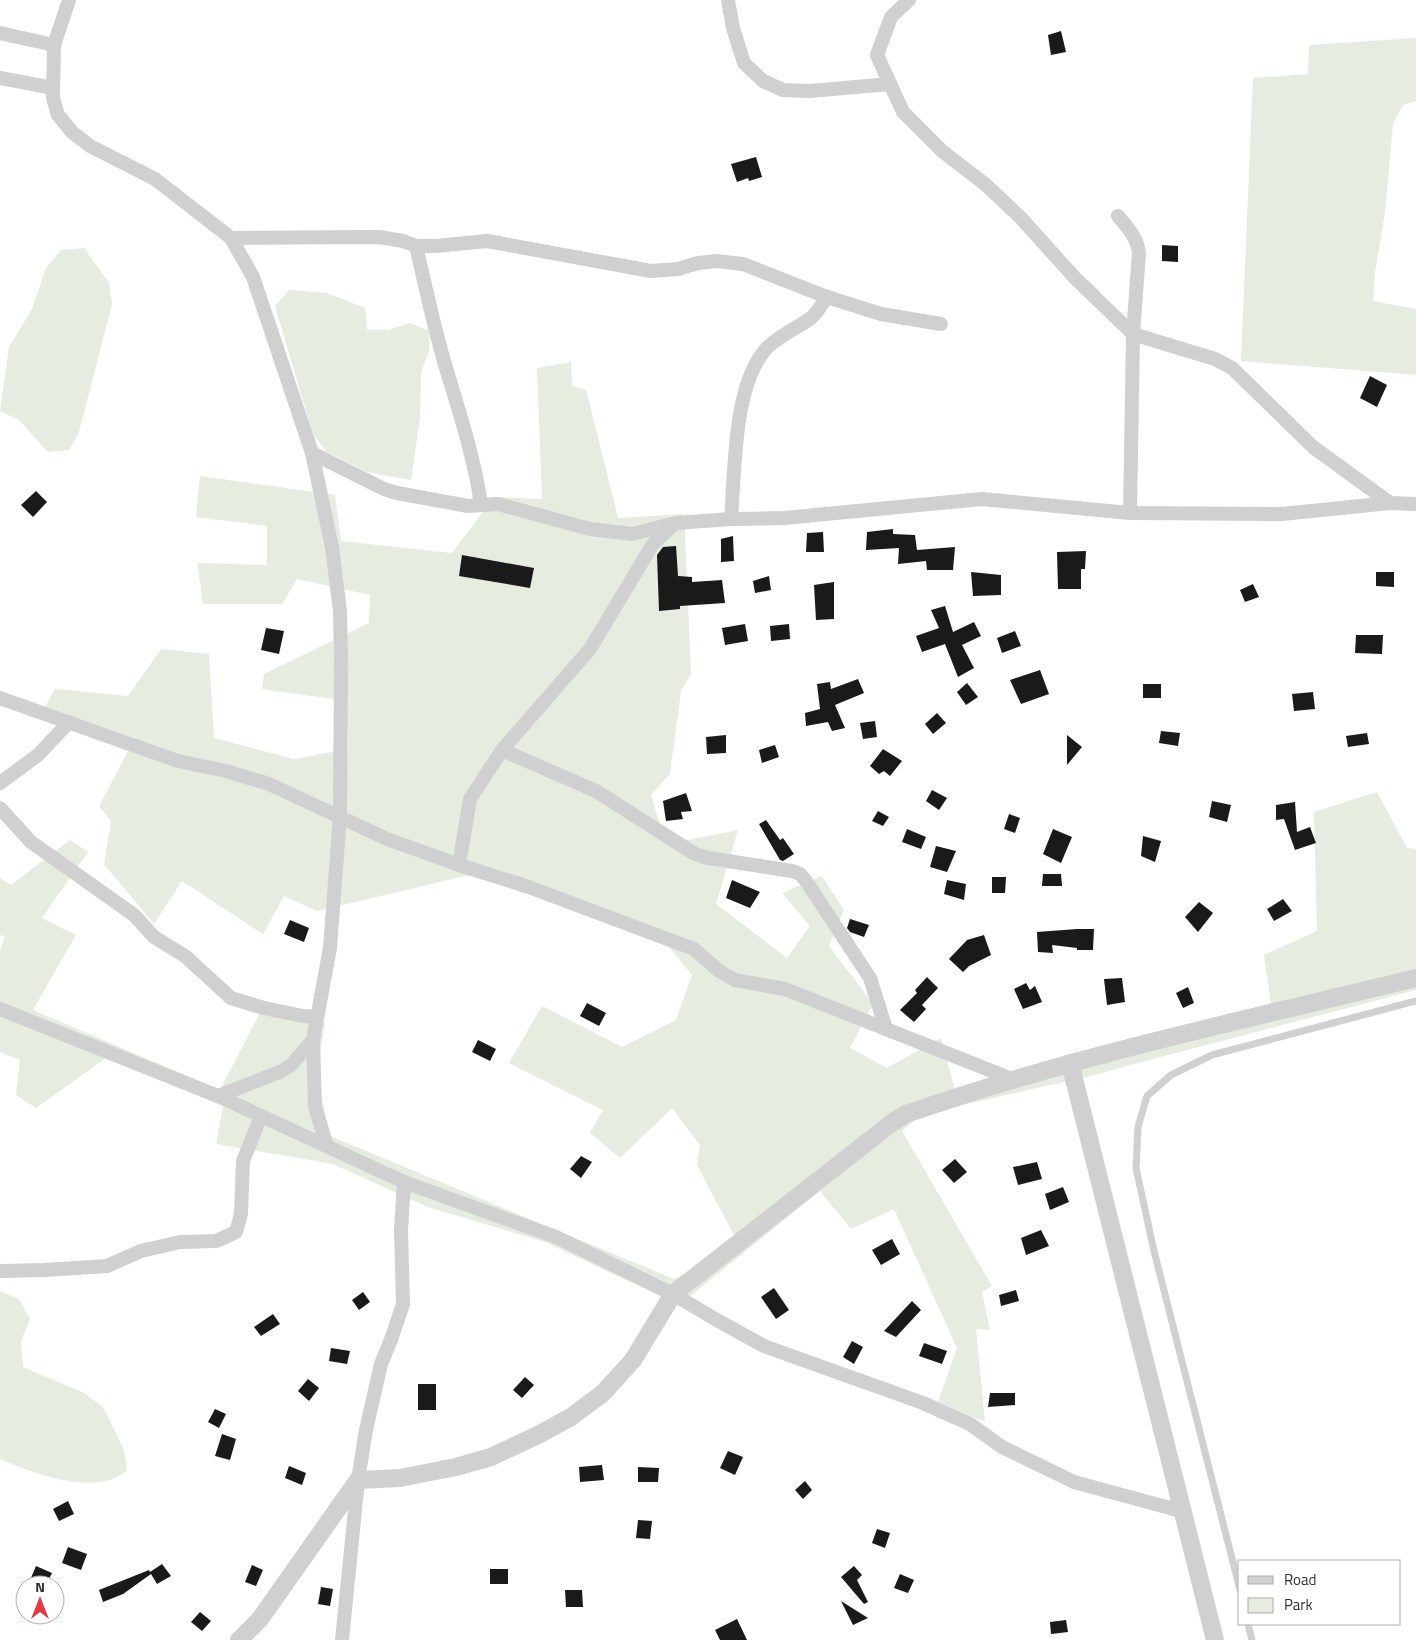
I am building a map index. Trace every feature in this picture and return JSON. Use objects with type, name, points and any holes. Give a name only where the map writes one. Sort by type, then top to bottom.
[{"type":"street","points":[[70,0],[54,45],[53,88],[58,115],[72,132],[90,146],[141,170],[231,238],[253,277],[312,453],[332,547],[340,611],[340,816],[330,948],[313,1040],[315,1107],[327,1146]]},
{"type":"street","points":[[728,0],[733,28],[744,63],[763,81],[782,90],[810,91],[890,84]]},
{"type":"street","points":[[909,0],[892,18],[877,55],[903,112],[942,151],[986,185],[1020,218],[1075,278],[1133,334],[1215,359],[1232,368],[1313,447],[1390,503]]},
{"type":"street","points":[[0,33],[54,45]]},
{"type":"street","points":[[0,78],[53,88]]},
{"type":"street","points":[[1118,216],[1138,242],[1139,253],[1133,334],[1130,512]]},
{"type":"street","points":[[231,238],[379,237],[403,241],[416,246],[487,241],[650,271],[678,269],[698,263],[717,261],[742,264],[827,297],[881,314],[941,324]]},
{"type":"street","points":[[416,246],[444,360],[467,435],[481,505]]},
{"type":"street","points":[[730,519],[740,409],[754,367],[768,347],[788,331],[812,318],[827,297]]},
{"type":"street","points":[[312,453],[384,489],[396,493],[468,506],[498,504],[590,529],[632,534],[676,523],[784,518],[982,499],[1130,512],[1282,514],[1390,503],[1416,504]]},
{"type":"street","points":[[459,865],[470,799],[502,750],[590,649],[653,544],[676,523]]},
{"type":"street","points":[[0,698],[178,761],[226,771],[269,784],[387,839],[459,865],[526,886],[694,949],[719,972],[735,980],[785,989],[1012,1079]]},
{"type":"street","points":[[0,783],[38,755],[69,722]]},
{"type":"street","points":[[502,750],[596,791],[695,854],[800,874],[870,978],[886,1029]]},
{"type":"street","points":[[0,808],[31,842],[134,915],[154,938],[185,956],[231,998],[264,1008],[317,1017]]},
{"type":"street","points":[[358,1480],[400,1478],[456,1467],[491,1456],[538,1435],[570,1417],[603,1393],[633,1360],[673,1294],[906,1114],[1012,1079],[1070,1063],[1416,978]]},
{"type":"street","points":[[0,1009],[218,1096],[404,1182],[556,1237],[673,1294],[764,1346],[923,1403],[970,1424],[1002,1447],[1074,1482],[1181,1511]]},
{"type":"street","points":[[218,1096],[282,1071],[291,1065],[313,1040]]},
{"type":"street","points":[[1070,1063],[1181,1511],[1215,1640]]},
{"type":"street","points":[[0,1271],[108,1266],[141,1251],[180,1242],[216,1241],[236,1232],[241,1214],[243,1161],[261,1116]]},
{"type":"street","points":[[342,1640],[358,1480],[366,1430],[381,1364],[403,1304],[401,1230],[404,1182]]},
{"type":"street","points":[[239,1640],[260,1619],[358,1480]]},
{"type":"lane","points":[[1238,1582],[1154,1251],[1136,1168],[1138,1127],[1147,1096],[1171,1075],[1212,1055],[1416,1001]]},
{"type":"lane","points":[[1248,1625],[1252,1640]]},
{"type":"green space","points":[[1416,38],[1416,101],[1403,105],[1393,123],[1385,213],[1375,272],[1373,301],[1416,309],[1416,375],[1241,361],[1253,78],[1308,74],[1309,45]]},
{"type":"green space","points":[[84,248],[109,283],[112,304],[79,432],[69,450],[48,452],[19,420],[0,411],[9,347],[32,309],[46,268],[61,250]]},
{"type":"green space","points":[[289,290],[327,293],[365,308],[367,330],[388,330],[410,323],[429,331],[429,352],[421,372],[420,417],[411,480],[367,472],[327,452],[313,434],[275,306]]},
{"type":"green space","points":[[571,362],[572,386],[586,390],[618,518],[684,514],[691,674],[681,691],[670,774],[651,795],[666,844],[738,830],[716,904],[787,958],[810,926],[782,893],[822,876],[844,910],[829,946],[873,1004],[850,1048],[887,1068],[941,1038],[955,1091],[1272,1009],[1264,955],[1317,931],[1314,812],[1377,792],[1407,848],[1416,849],[1416,990],[1099,1074],[922,1114],[902,1131],[992,1286],[982,1292],[990,1330],[976,1329],[985,1422],[938,1402],[957,1348],[894,1209],[851,1229],[820,1191],[679,1305],[545,1242],[428,1207],[333,1164],[216,1144],[223,1106],[106,1058],[36,1108],[16,1095],[20,1060],[0,1052],[0,950],[5,937],[0,935],[0,878],[11,885],[70,840],[88,852],[42,918],[76,935],[33,1010],[220,1090],[262,1009],[325,1022],[317,1075],[330,1136],[674,1279],[710,1261],[735,1237],[697,1165],[700,1145],[672,1108],[620,1158],[590,1133],[603,1110],[509,1063],[542,1006],[622,1047],[676,1020],[692,975],[652,926],[474,874],[317,911],[284,896],[263,934],[182,881],[154,924],[104,864],[111,821],[99,806],[135,738],[45,707],[55,689],[128,696],[161,649],[209,654],[214,738],[294,759],[348,749],[346,701],[262,689],[264,674],[369,623],[370,595],[297,579],[282,604],[203,604],[197,563],[267,565],[267,526],[196,517],[200,476],[335,495],[341,541],[452,553],[494,497],[542,499],[537,368]]},
{"type":"green space","points":[[0,1291],[19,1299],[30,1319],[21,1341],[23,1367],[84,1393],[103,1407],[124,1450],[127,1471],[109,1480],[94,1483],[66,1481],[38,1474],[0,1459]]},
{"type":"building","points":[[1061,31],[1066,52],[1051,55],[1048,35]]},
{"type":"building","points":[[756,157],[762,177],[749,181],[748,178],[737,182],[731,164]]},
{"type":"building","points":[[1162,245],[1178,246],[1178,262],[1162,261]]},
{"type":"building","points":[[1370,376],[1387,385],[1377,407],[1360,398]]},
{"type":"building","points":[[36,491],[47,502],[33,517],[21,505]]},
{"type":"building","points":[[893,529],[893,534],[915,535],[917,550],[955,547],[953,570],[927,570],[926,561],[898,564],[899,548],[866,550],[867,532]]},
{"type":"building","points":[[823,532],[824,552],[806,552],[807,533]]},
{"type":"building","points":[[733,536],[734,561],[721,562],[721,539]]},
{"type":"building","points":[[676,546],[678,576],[692,577],[692,582],[722,580],[725,603],[680,606],[680,609],[659,611],[657,555],[663,547]]},
{"type":"building","points":[[1086,551],[1085,569],[1081,569],[1081,589],[1058,589],[1057,552]]},
{"type":"building","points":[[462,555],[534,568],[530,588],[459,576]]},
{"type":"building","points":[[971,572],[1001,575],[1001,595],[973,596]]},
{"type":"building","points":[[1376,572],[1394,572],[1394,587],[1376,586]]},
{"type":"building","points":[[769,576],[771,590],[755,593],[753,581]]},
{"type":"building","points":[[834,582],[834,619],[816,620],[814,585]]},
{"type":"building","points":[[1253,584],[1259,597],[1245,602],[1240,590]]},
{"type":"building","points":[[945,606],[953,632],[974,622],[981,636],[962,645],[974,668],[958,677],[945,644],[922,652],[916,636],[939,628],[931,610]]},
{"type":"building","points":[[745,624],[748,641],[725,645],[722,628]]},
{"type":"building","points":[[789,624],[790,639],[771,641],[770,626]]},
{"type":"building","points":[[266,628],[284,631],[279,654],[261,650]]},
{"type":"building","points":[[1015,631],[1021,646],[1002,653],[997,638]]},
{"type":"building","points":[[1356,635],[1383,635],[1382,654],[1355,653]]},
{"type":"building","points":[[1040,670],[1049,694],[1021,704],[1010,680]]},
{"type":"building","points":[[858,679],[864,693],[835,705],[845,728],[832,731],[828,722],[806,726],[805,713],[820,709],[817,684],[830,682],[831,689]]},
{"type":"building","points":[[967,683],[978,697],[966,705],[957,692]]},
{"type":"building","points":[[1143,684],[1161,684],[1161,698],[1143,698]]},
{"type":"building","points":[[1313,692],[1315,709],[1294,711],[1292,694]]},
{"type":"building","points":[[937,713],[946,723],[933,734],[925,724]]},
{"type":"building","points":[[875,721],[877,737],[863,739],[860,723]]},
{"type":"building","points":[[1161,731],[1180,733],[1178,746],[1159,743]]},
{"type":"building","points":[[1367,733],[1369,744],[1348,747],[1346,736]]},
{"type":"building","points":[[726,735],[726,753],[707,754],[706,737]]},
{"type":"building","points":[[1067,735],[1082,747],[1067,765]]},
{"type":"building","points":[[775,745],[779,757],[762,763],[759,750]]},
{"type":"building","points":[[883,749],[902,761],[890,776],[884,771],[879,774],[870,766]]},
{"type":"building","points":[[932,790],[947,798],[939,810],[926,801]]},
{"type":"building","points":[[686,793],[692,811],[681,812],[683,819],[666,821],[663,801]]},
{"type":"building","points":[[1212,801],[1231,805],[1227,822],[1209,817]]},
{"type":"building","points":[[1295,802],[1297,832],[1310,827],[1316,843],[1295,850],[1284,819],[1276,820],[1276,805]]},
{"type":"building","points":[[878,811],[889,817],[883,826],[872,821]]},
{"type":"building","points":[[1009,814],[1020,818],[1015,833],[1004,829]]},
{"type":"building","points":[[766,820],[780,840],[783,838],[794,854],[783,861],[780,860],[759,824]]},
{"type":"building","points":[[907,829],[926,837],[921,849],[902,842]]},
{"type":"building","points":[[1053,829],[1072,837],[1061,863],[1043,854]]},
{"type":"building","points":[[1143,836],[1161,841],[1155,862],[1141,856]]},
{"type":"building","points":[[936,846],[956,851],[947,872],[930,867]]},
{"type":"building","points":[[1043,874],[1061,874],[1062,886],[1042,886]]},
{"type":"building","points":[[992,877],[1006,877],[1005,893],[992,893]]},
{"type":"building","points":[[732,880],[760,892],[750,908],[726,898]]},
{"type":"building","points":[[947,880],[966,884],[964,900],[944,894]]},
{"type":"building","points":[[1283,899],[1292,911],[1274,921],[1267,909]]},
{"type":"building","points":[[1199,902],[1213,913],[1198,932],[1185,917]]},
{"type":"building","points":[[850,919],[869,925],[864,937],[850,932],[847,928]]},
{"type":"building","points":[[290,920],[309,928],[304,942],[284,934]]},
{"type":"building","points":[[1094,929],[1093,950],[1077,950],[1077,948],[1052,945],[1053,953],[1038,952],[1037,932]]},
{"type":"building","points":[[984,935],[991,955],[969,966],[963,972],[949,959],[967,940]]},
{"type":"building","points":[[927,977],[938,988],[922,1005],[926,1009],[914,1022],[900,1010],[917,993],[915,990]]},
{"type":"building","points":[[1122,978],[1125,1002],[1107,1005],[1104,979]]},
{"type":"building","points":[[1026,983],[1030,990],[1035,986],[1042,1002],[1023,1009],[1014,989]]},
{"type":"building","points":[[1188,987],[1194,1003],[1183,1008],[1176,993]]},
{"type":"building","points":[[587,1003],[606,1013],[599,1026],[580,1016]]},
{"type":"building","points":[[478,1040],[496,1049],[490,1061],[472,1052]]},
{"type":"building","points":[[581,1156],[592,1162],[581,1178],[570,1169]]},
{"type":"building","points":[[955,1159],[967,1172],[954,1183],[942,1170]]},
{"type":"building","points":[[1037,1162],[1042,1179],[1018,1185],[1013,1167]]},
{"type":"building","points":[[1063,1187],[1069,1202],[1050,1210],[1045,1194]]},
{"type":"building","points":[[1041,1230],[1049,1246],[1026,1255],[1021,1238]]},
{"type":"building","points":[[892,1239],[900,1254],[881,1265],[872,1250]]},
{"type":"building","points":[[774,1288],[789,1310],[776,1319],[761,1297]]},
{"type":"building","points":[[1016,1290],[1019,1301],[1001,1306],[999,1295]]},
{"type":"building","points":[[363,1292],[370,1302],[359,1310],[352,1300]]},
{"type":"building","points":[[912,1301],[921,1310],[896,1337],[884,1331]]},
{"type":"building","points":[[273,1314],[280,1324],[261,1336],[254,1327]]},
{"type":"building","points":[[852,1341],[863,1347],[854,1364],[843,1357]]},
{"type":"building","points":[[924,1343],[947,1351],[942,1364],[919,1356]]},
{"type":"building","points":[[331,1348],[350,1351],[347,1364],[329,1361]]},
{"type":"building","points":[[525,1377],[534,1385],[522,1398],[513,1390]]},
{"type":"building","points":[[308,1379],[319,1388],[309,1401],[298,1391]]},
{"type":"building","points":[[418,1384],[436,1384],[436,1410],[418,1410]]},
{"type":"building","points":[[990,1393],[1015,1393],[1015,1405],[988,1407]]},
{"type":"building","points":[[215,1409],[226,1414],[219,1428],[208,1422]]},
{"type":"building","points":[[222,1434],[236,1439],[230,1460],[215,1456]]},
{"type":"building","points":[[728,1451],[743,1457],[735,1475],[720,1468]]},
{"type":"building","points":[[602,1465],[604,1480],[580,1482],[579,1467]]},
{"type":"building","points":[[289,1466],[306,1473],[302,1485],[285,1478]]},
{"type":"building","points":[[638,1467],[659,1468],[658,1482],[638,1482]]},
{"type":"building","points":[[805,1481],[812,1490],[803,1499],[795,1490]]},
{"type":"building","points":[[68,1501],[74,1514],[59,1521],[53,1509]]},
{"type":"building","points":[[638,1520],[652,1521],[650,1539],[636,1538]]},
{"type":"building","points":[[877,1529],[890,1533],[885,1548],[872,1543]]},
{"type":"building","points":[[68,1547],[87,1554],[81,1570],[62,1563]]},
{"type":"building","points":[[162,1564],[171,1576],[157,1584],[151,1574],[123,1594],[103,1602],[99,1590],[149,1570],[150,1572]]},
{"type":"building","points":[[252,1565],[263,1570],[256,1586],[245,1582]]},
{"type":"building","points":[[36,1566],[52,1573],[51,1575],[32,1575]]},
{"type":"building","points":[[854,1566],[862,1575],[857,1580],[868,1602],[864,1604],[841,1577]]},
{"type":"building","points":[[490,1569],[508,1569],[508,1584],[490,1584]]},
{"type":"building","points":[[900,1574],[914,1580],[908,1593],[894,1588]]},
{"type":"building","points":[[321,1587],[333,1589],[330,1606],[318,1604]]},
{"type":"building","points":[[565,1590],[582,1590],[583,1607],[566,1607]]},
{"type":"building","points":[[841,1601],[868,1618],[853,1625]]},
{"type":"building","points":[[200,1612],[211,1621],[202,1631],[191,1622]]},
{"type":"building","points":[[737,1619],[747,1640],[720,1640],[715,1630]]},
{"type":"building","points":[[1066,1620],[1068,1632],[1051,1634],[1050,1622]]}]
